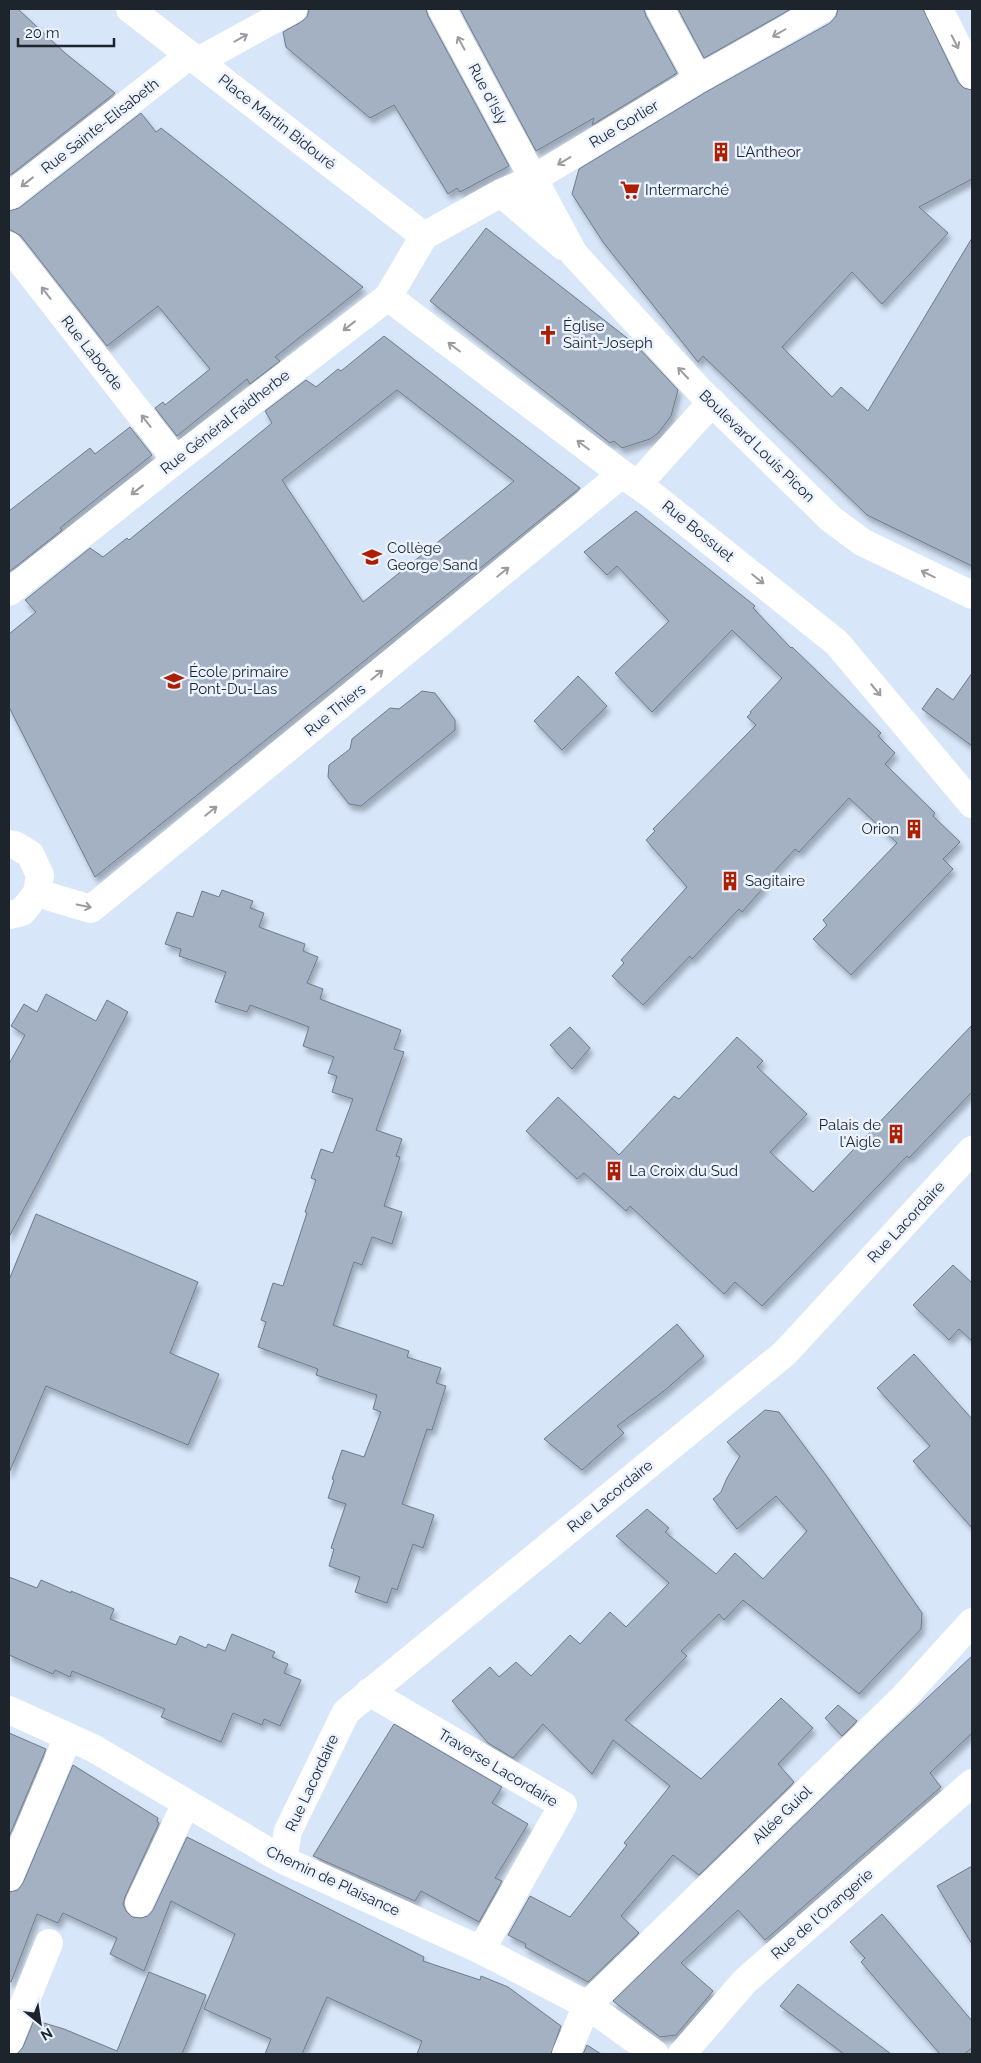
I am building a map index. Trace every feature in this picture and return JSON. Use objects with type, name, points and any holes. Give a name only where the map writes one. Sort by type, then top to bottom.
[{"type":"street","name":"Place Martin Bidouré","points":[[130,9],[424,236]]},
{"type":"street","name":"Rue Sainte-Elisabeth","points":[[9,196],[194,58],[294,9]]},
{"type":"street","name":"Rue d'Isly","points":[[442,9],[533,179]]},
{"type":"street","points":[[660,9],[698,79]]},
{"type":"street","name":"Rue Gorlier","points":[[424,236],[501,193],[533,179],[698,79],[822,9]]},
{"type":"street","points":[[939,9],[972,74]]},
{"type":"street","name":"Boulevard Louis Picon","points":[[533,179],[574,254]]},
{"type":"street","name":"Boulevard Louis Picon","points":[[501,193],[574,254],[712,402],[832,518],[862,542],[972,595]]},
{"type":"street","name":"Rue Général Faidherbe","points":[[9,592],[176,460],[388,297],[424,236]]},
{"type":"street","name":"Rue Laborde","points":[[9,246],[176,460]]},
{"type":"street","name":"Rue Bossuet","points":[[388,297],[630,479],[837,643],[972,804]]},
{"type":"street","points":[[630,479],[712,402]]},
{"type":"street","name":"Rue Thiers","points":[[37,894],[91,909],[630,479]]},
{"type":"street","points":[[9,844],[15,844],[30,854],[40,875],[37,894],[22,912],[9,915]]},
{"type":"street","name":"Rue Lacordaire","points":[[283,1860],[288,1831],[346,1712],[785,1353],[972,1150]]},
{"type":"street","name":"Allée Guiol","points":[[587,2005],[905,1696],[972,1622]]},
{"type":"street","name":"Traverse Lacordaire","points":[[369,1692],[563,1805],[481,1950]]},
{"type":"street","name":"Chemin de Plaisance","points":[[9,1710],[93,1748],[283,1860],[481,1950],[587,2005],[655,2054]]},
{"type":"street","points":[[9,1877],[68,1736]]},
{"type":"street","name":"Rue de l'Orangerie","points":[[682,2054],[745,1981],[972,1784]]},
{"type":"street","points":[[139,1902],[186,1803]]},
{"type":"street","points":[[9,2041],[49,1943]]},
{"type":"street","points":[[566,2054],[587,2005]]},
{"type":"building","points":[[9,9],[18,9],[65,53],[115,93],[9,176]]},
{"type":"building","points":[[309,9],[426,9],[428,16],[509,166],[460,192],[457,188],[448,194],[394,105],[370,118],[286,47],[283,32],[307,17]]},
{"type":"building","points":[[460,9],[644,9],[677,73],[592,125],[594,118],[536,151]]},
{"type":"building","points":[[678,9],[791,9],[704,58]]},
{"type":"building","points":[[838,9],[923,9],[958,82],[964,88],[972,90],[972,179],[919,207],[948,233],[882,304],[852,272],[782,347],[832,397],[841,387],[868,411],[972,238],[972,566],[867,515],[703,356],[698,362],[603,242],[572,194],[579,169],[706,92],[830,23],[836,16]]},
{"type":"building","points":[[141,113],[156,132],[161,128],[363,287],[275,357],[280,361],[250,384],[247,379],[177,436],[155,408],[163,402],[165,405],[210,369],[158,306],[107,346],[21,236],[9,229],[9,211],[19,208]]},
{"type":"building","name":"Église Saint-Joseph","points":[[486,228],[636,345],[678,390],[671,416],[658,433],[650,439],[622,448],[614,441],[610,443],[430,301]]},
{"type":"building","name":"École primaire Pont-Du-Las","points":[[384,336],[580,488],[95,877],[9,707],[9,634],[36,612],[25,600],[90,548],[103,557],[127,538],[129,540],[272,423],[265,411],[306,380],[316,387],[338,369],[341,371]],"holes":[[[397,390],[514,481],[363,602],[282,480]]]},
{"type":"building","points":[[130,427],[152,455],[60,528],[62,530],[9,572],[9,511],[90,448],[95,454]]},
{"type":"building","points":[[636,511],[755,606],[753,608],[791,648],[881,733],[878,736],[895,753],[885,764],[935,813],[933,816],[960,842],[943,859],[953,869],[851,975],[813,939],[827,925],[823,920],[897,843],[849,798],[799,852],[795,849],[762,885],[764,887],[742,912],[739,909],[692,959],[690,956],[643,1005],[612,976],[624,963],[621,960],[687,887],[646,840],[655,831],[653,829],[756,725],[747,717],[782,678],[732,630],[652,712],[615,673],[669,621],[617,566],[607,575],[584,552]]},
{"type":"building","points":[[972,673],[972,746],[922,709],[937,688],[953,700]]},
{"type":"building","points":[[578,676],[607,706],[562,750],[534,721]]},
{"type":"building","points":[[422,691],[435,693],[455,720],[455,730],[361,806],[349,804],[328,777],[329,765],[350,749],[352,739],[390,708],[399,709]]},
{"type":"building","points":[[222,890],[253,901],[250,908],[264,913],[259,927],[305,944],[303,951],[318,957],[307,983],[323,989],[320,999],[401,1030],[394,1049],[404,1052],[376,1130],[402,1139],[396,1156],[400,1157],[384,1206],[402,1212],[392,1244],[372,1237],[362,1265],[354,1262],[333,1325],[409,1351],[407,1357],[441,1368],[436,1383],[446,1386],[432,1430],[427,1429],[402,1504],[434,1515],[423,1548],[413,1544],[397,1590],[392,1588],[387,1603],[355,1592],[360,1577],[329,1566],[334,1549],[331,1548],[346,1504],[328,1498],[334,1480],[332,1479],[342,1450],[364,1457],[381,1412],[373,1409],[377,1395],[316,1375],[318,1369],[258,1347],[266,1322],[261,1320],[273,1283],[283,1286],[307,1213],[305,1212],[316,1180],[311,1178],[321,1149],[333,1153],[353,1099],[332,1092],[337,1076],[328,1073],[334,1057],[303,1046],[309,1027],[250,1005],[247,1012],[215,1002],[226,972],[179,956],[181,949],[165,944],[177,912],[193,917],[202,891],[219,897]]},
{"type":"building","points":[[46,994],[96,1021],[107,1000],[128,1012],[9,1237],[9,1064],[25,1035],[11,1026],[24,1004],[37,1012]]},
{"type":"building","points":[[972,1025],[972,1092],[909,1158],[907,1156],[762,1306],[735,1282],[724,1294],[630,1206],[626,1211],[584,1173],[577,1179],[526,1131],[558,1097],[619,1155],[674,1096],[679,1099],[737,1037],[763,1061],[757,1067],[807,1114],[770,1152],[813,1192]]},
{"type":"building","points":[[570,1027],[590,1048],[572,1069],[550,1045]]},
{"type":"building","points":[[36,1214],[198,1282],[170,1353],[219,1374],[188,1445],[46,1386],[9,1473],[9,1280]]},
{"type":"building","points":[[953,1265],[972,1283],[972,1341],[959,1329],[949,1340],[913,1305]]},
{"type":"building","points":[[677,1324],[704,1356],[664,1391],[617,1426],[624,1433],[582,1470],[544,1439]]},
{"type":"building","points":[[914,1354],[972,1419],[972,1528],[913,1461],[930,1446],[877,1388]]},
{"type":"building","points":[[765,1410],[779,1412],[828,1478],[922,1613],[921,1629],[859,1694],[743,1600],[724,1620],[719,1614],[681,1651],[687,1656],[625,1720],[701,1779],[781,1698],[813,1728],[778,1764],[794,1782],[699,1875],[673,1855],[621,1916],[639,1933],[588,1982],[525,1947],[526,1944],[508,1935],[530,1896],[570,1917],[627,1845],[624,1843],[670,1786],[613,1740],[592,1774],[543,1724],[513,1758],[488,1743],[452,1701],[490,1667],[499,1677],[516,1662],[531,1676],[570,1635],[580,1644],[610,1612],[626,1627],[669,1583],[616,1536],[647,1509],[669,1528],[665,1532],[716,1574],[735,1553],[763,1579],[807,1531],[776,1496],[737,1529],[713,1499],[721,1492],[740,1456],[727,1442]]},
{"type":"building","points":[[9,1577],[37,1588],[41,1580],[71,1593],[71,1591],[114,1609],[110,1619],[176,1645],[180,1636],[206,1648],[208,1644],[225,1651],[232,1634],[275,1652],[272,1657],[288,1664],[284,1673],[301,1680],[280,1726],[264,1719],[262,1725],[233,1713],[221,1742],[161,1717],[165,1709],[72,1671],[70,1677],[55,1670],[53,1674],[9,1655]]},
{"type":"building","points":[[972,1656],[972,1733],[930,1773],[941,1787],[765,1940],[738,1910],[681,1963],[713,1991],[676,2035],[660,2037],[613,2001],[880,1742]]},
{"type":"building","points":[[838,1705],[857,1721],[842,1736],[825,1718]]},
{"type":"building","points":[[394,1724],[502,1787],[492,1803],[528,1824],[495,1878],[502,1881],[479,1922],[421,1891],[415,1901],[313,1856]]},
{"type":"building","points":[[9,1733],[46,1749],[9,1837]]},
{"type":"building","points":[[73,1765],[158,1818],[157,1822],[159,1823],[123,1904],[126,1911],[132,1917],[141,1918],[148,1916],[153,1910],[187,1837],[424,1957],[423,1961],[480,1980],[481,1976],[508,1987],[561,2026],[551,2054],[417,2054],[422,2041],[327,1997],[302,2054],[265,2054],[271,2039],[204,2009],[235,1934],[171,1901],[144,1971],[110,1954],[117,1938],[63,1913],[58,1923],[37,1914],[11,1982],[9,1981],[9,1892],[18,1890],[23,1883]]},
{"type":"building","points":[[972,1866],[972,1944],[937,1886]]},
{"type":"building","points":[[882,1914],[972,2021],[972,2048],[964,2054],[940,2054],[861,1962],[865,1958],[850,1942]]},
{"type":"building","points":[[149,1972],[206,1995],[182,2054],[17,2054],[23,2047],[34,2020],[64,2029],[117,2051]]},
{"type":"building","points":[[798,1984],[891,2054],[844,2054],[780,2006]]},
{"type":"building","points":[[587,2045],[601,2054],[583,2054]]},
{"type":"place","name":"L'Antheor","points":[[721,152]]},
{"type":"place","name":"Intermarché","points":[[630,190]]},
{"type":"place","name":"Église Saint-Joseph","points":[[548,335]]},
{"type":"place","name":"Collège George Sand","points":[[372,557]]},
{"type":"place","name":"École primaire Pont-Du-Las","points":[[174,681]]},
{"type":"place","name":"Orion","points":[[914,829]]},
{"type":"place","name":"Sagitaire","points":[[730,881]]},
{"type":"place","name":"Palais de l'Aigle","points":[[896,1134]]},
{"type":"place","name":"La Croix du Sud","points":[[614,1171]]}]
